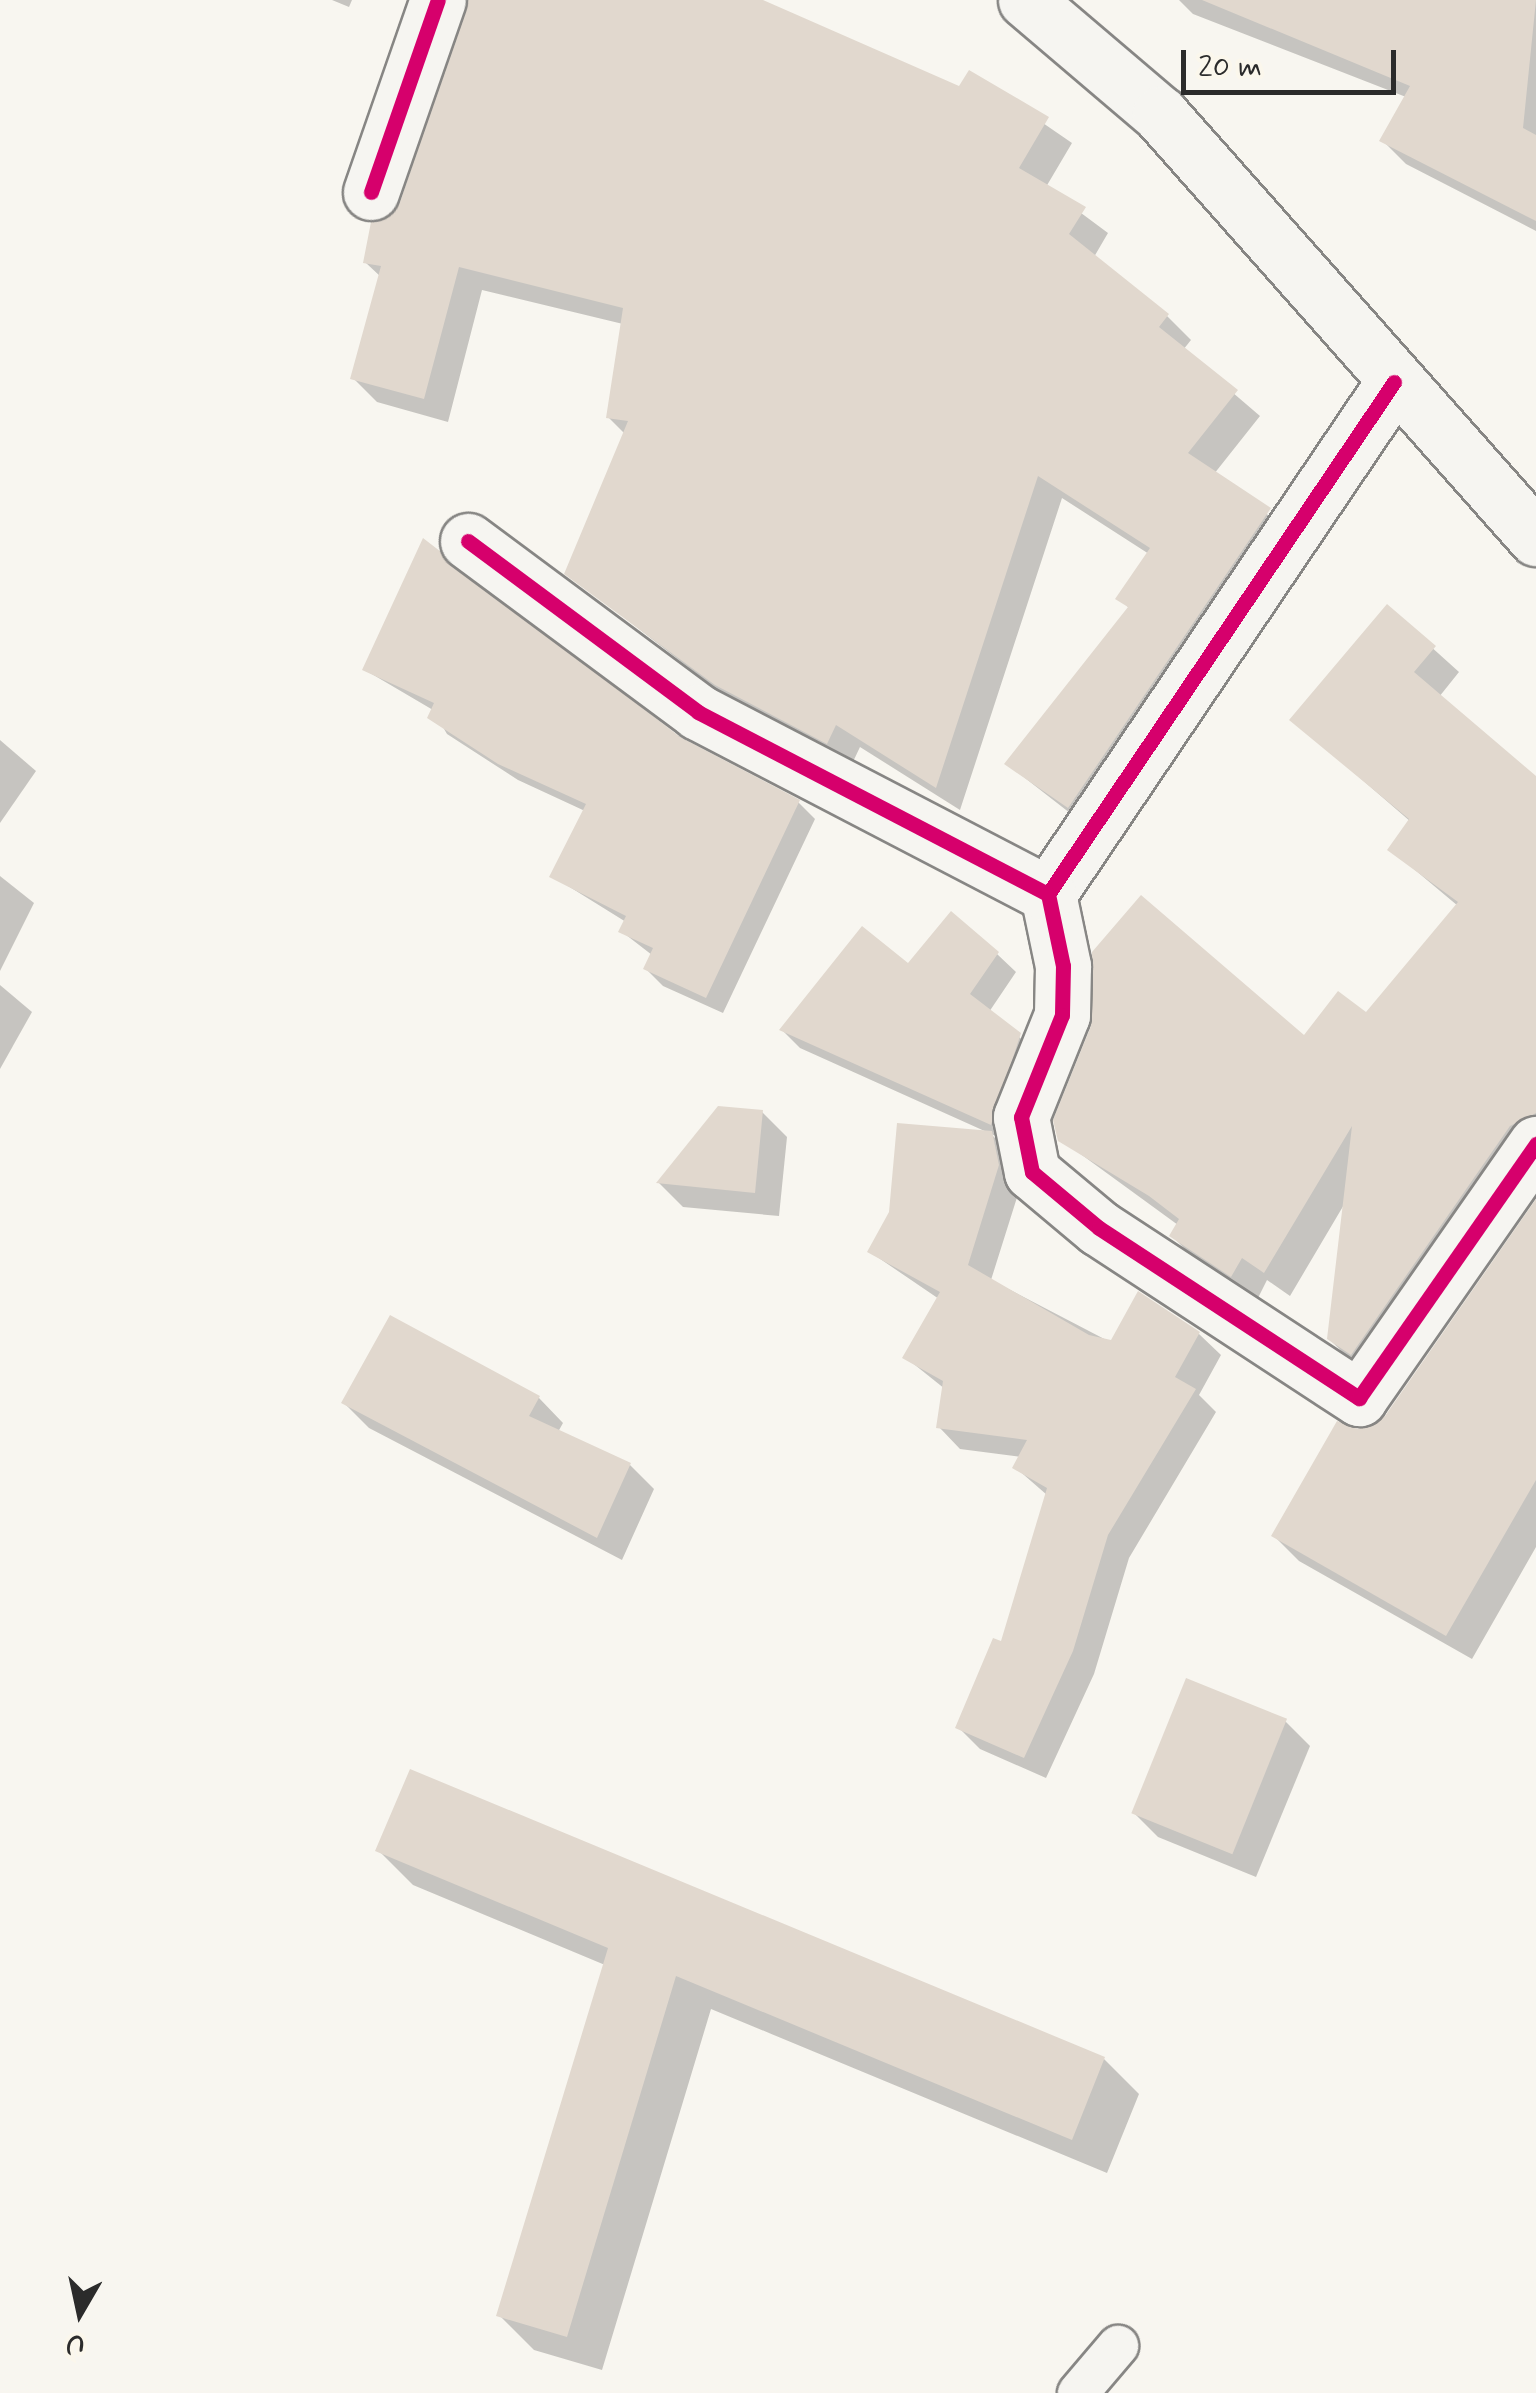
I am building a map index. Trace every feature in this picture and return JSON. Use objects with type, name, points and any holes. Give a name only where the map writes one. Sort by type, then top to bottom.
[{"type":"street","points":[[371,192],[438,0]]},
{"type":"street","points":[[1026,0],[1160,114],[1536,538]]},
{"type":"street","points":[[1394,382],[1048,894],[1063,966],[1062,1016],[1021,1117],[1032,1172],[1099,1228],[1360,1398],[1536,1144]]},
{"type":"street","points":[[468,540],[698,712],[1048,894]]},
{"type":"lane","points":[[1078,2393],[1118,2346]]},
{"type":"building","points":[[468,0],[763,0],[959,86],[969,70],[1049,117],[1019,168],[1086,207],[1069,234],[1169,314],[1159,327],[1238,390],[1188,453],[1271,508],[1068,808],[1004,764],[1128,607],[1115,599],[1150,548],[1038,476],[936,788],[836,725],[827,744],[715,685],[564,574],[628,421],[606,418],[623,308],[459,267],[424,399],[350,379],[381,266],[363,263],[371,222],[400,202]]},
{"type":"building","points":[[1202,0],[1536,0],[1523,128],[1536,135],[1536,221],[1379,141],[1410,86]]},
{"type":"building","points":[[423,538],[680,737],[800,800],[706,998],[643,969],[653,948],[618,932],[626,916],[549,877],[586,804],[498,764],[427,718],[434,703],[362,670]]},
{"type":"building","points":[[1387,604],[1436,646],[1414,672],[1536,776],[1536,1113],[1510,1126],[1351,1355],[1327,1339],[1352,1126],[1264,1273],[1242,1258],[1231,1277],[1169,1236],[1179,1219],[1149,1196],[1058,1141],[1053,1120],[1091,1026],[1092,952],[1141,895],[1304,1035],[1338,991],[1366,1012],[1458,902],[1387,850],[1409,819],[1289,720]]},
{"type":"building","points":[[951,911],[999,952],[970,994],[1021,1033],[991,1125],[779,1030],[862,926],[908,963]]},
{"type":"building","points":[[718,1106],[763,1110],[755,1193],[656,1183]]},
{"type":"building","points":[[897,1123],[992,1131],[999,1165],[968,1265],[1089,1335],[1111,1340],[1138,1291],[1200,1332],[1175,1377],[1196,1389],[1108,1535],[1073,1651],[1024,1758],[955,1728],[993,1638],[1001,1641],[1047,1488],[1012,1468],[1027,1440],[936,1428],[943,1381],[902,1358],[940,1292],[867,1252],[889,1212]]},
{"type":"building","points":[[1536,1199],[1536,1480],[1446,1636],[1271,1536],[1337,1421],[1358,1429],[1385,1416]]},
{"type":"building","points":[[390,1315],[540,1396],[529,1416],[631,1463],[597,1538],[341,1403]]},
{"type":"building","points":[[1186,1678],[1287,1719],[1232,1854],[1131,1813]]},
{"type":"building","points":[[410,1769],[1105,2057],[1072,2140],[676,1976],[567,2337],[496,2316],[608,1948],[375,1851]]},
{"type":"cycle path","points":[[371,192],[438,0]]},
{"type":"cycle path","points":[[1394,382],[1048,894],[1063,966],[1062,1015],[1021,1117],[1032,1172],[1099,1228],[1359,1398],[1536,1144]]},
{"type":"cycle path","points":[[468,541],[698,712],[1048,894]]}]
